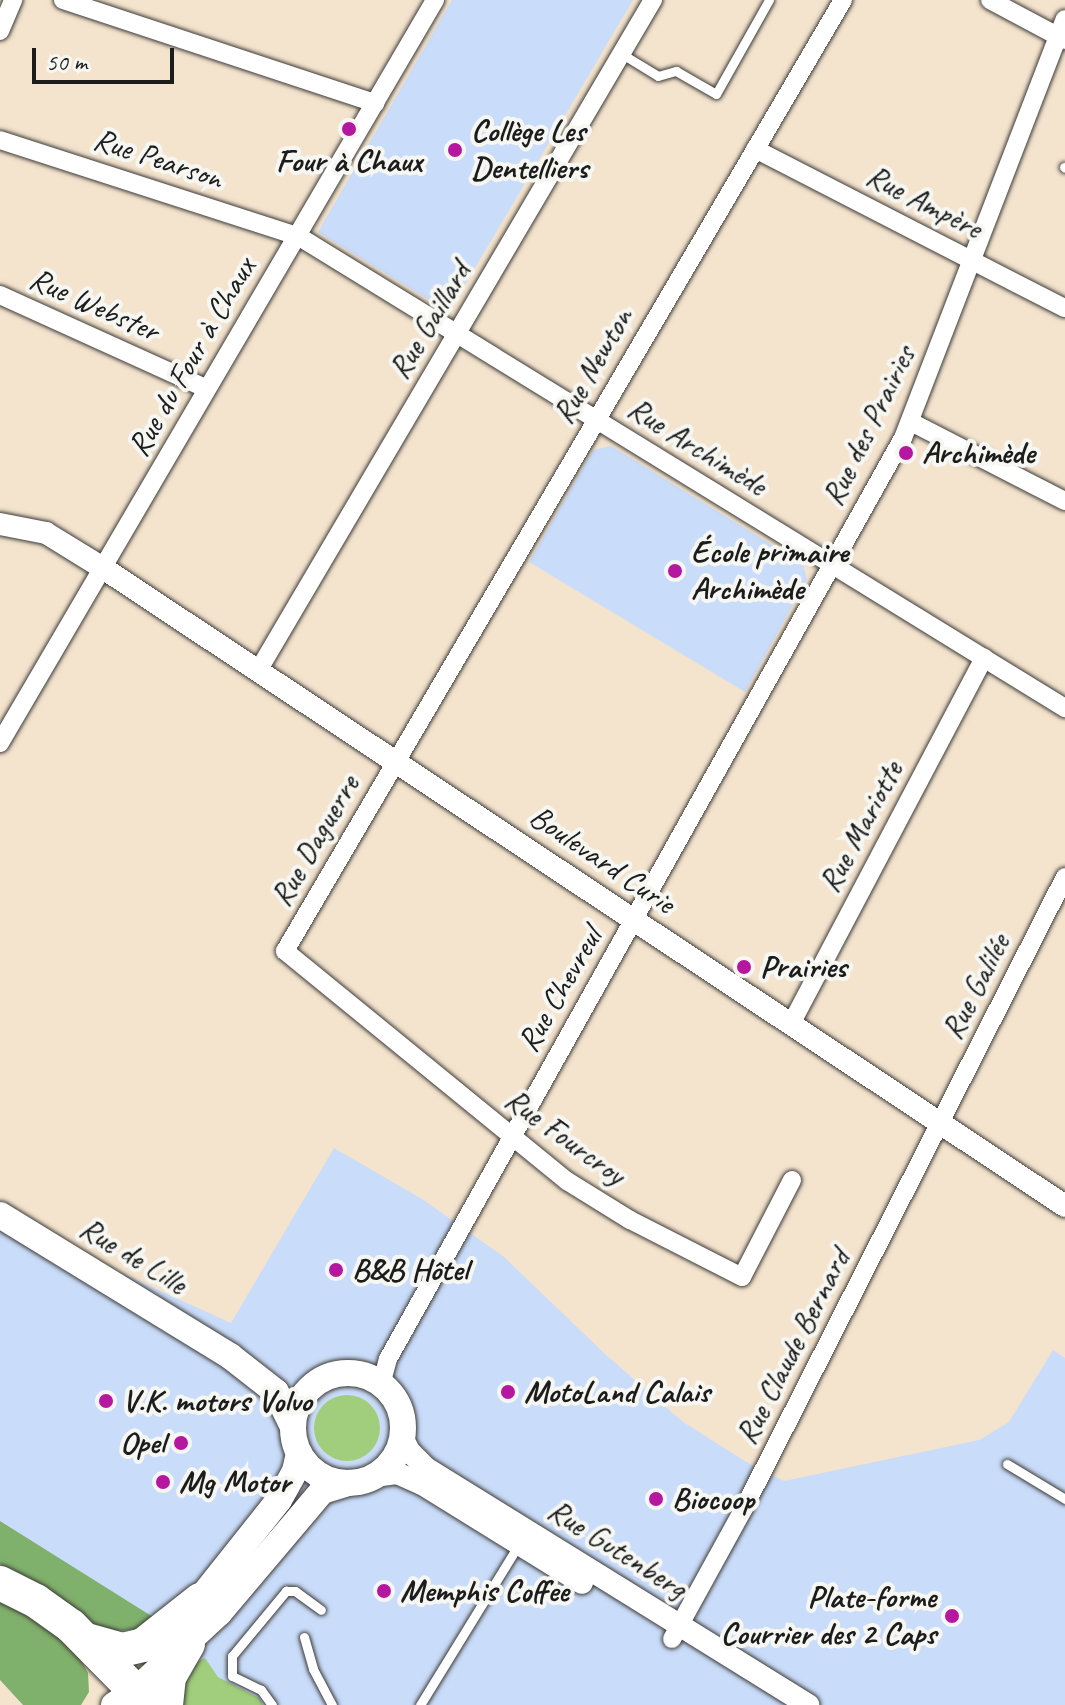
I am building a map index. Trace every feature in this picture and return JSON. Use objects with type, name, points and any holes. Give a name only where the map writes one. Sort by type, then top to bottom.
[{"type":"highway","points":[[0,1583],[36,1601],[87,1640],[128,1698]]},
{"type":"highway","points":[[87,1640],[122,1650],[143,1645],[200,1600]]},
{"type":"highway","points":[[166,1705],[169,1677],[188,1644]]},
{"type":"main road","name":"Rue de Lille","points":[[0,1215],[230,1356],[283,1381],[316,1383]]},
{"type":"main road","name":"Rue de Lille","points":[[230,1356],[276,1392],[287,1408],[296,1440]]},
{"type":"main road","points":[[353,1373],[381,1385],[399,1408],[402,1437],[392,1460],[361,1480],[330,1486],[316,1496],[247,1583],[188,1644],[128,1698],[279,1500],[295,1471],[299,1402],[316,1383],[330,1376],[353,1373]]},
{"type":"main road","points":[[296,1440],[316,1473],[361,1480]]},
{"type":"street","points":[[0,31],[13,0]]},
{"type":"street","points":[[63,0],[375,103]]},
{"type":"street","name":"Rue du Four à Chaux","points":[[0,743],[435,0]]},
{"type":"street","name":"Rue Gaillard","points":[[258,671],[653,0]]},
{"type":"street","name":"Rue Newton","points":[[396,762],[843,0]]},
{"type":"street","points":[[990,0],[1063,32]]},
{"type":"street","name":"Rue des Prairies","points":[[634,920],[911,422],[974,261],[1021,155],[1063,32]]},
{"type":"street","name":"Rue Pearson","points":[[0,140],[298,236]]},
{"type":"street","name":"Rue Ampère","points":[[755,149],[1065,308]]},
{"type":"street","name":"Rue Archimède","points":[[298,236],[1065,708]]},
{"type":"street","name":"Rue Webster","points":[[0,295],[207,389]]},
{"type":"street","points":[[911,422],[1065,501]]},
{"type":"street","name":"Boulevard Curie","points":[[0,524],[46,533],[103,568],[1065,1206]]},
{"type":"street","name":"Rue Mariotte","points":[[791,1024],[984,658]]},
{"type":"street","name":"Rue Daguerre","points":[[285,951],[396,762]]},
{"type":"street","name":"Rue Galilée","points":[[941,1124],[1065,877]]},
{"type":"street","name":"Rue Chevreul","points":[[381,1385],[388,1359],[634,920]]},
{"type":"street","name":"Rue Fourcroy","points":[[285,951],[511,1138],[604,1206],[742,1277],[792,1180]]},
{"type":"street","name":"Rue Claude Bernard","points":[[676,1632],[941,1124]]},
{"type":"street","name":"Rue Gutenberg","points":[[402,1437],[409,1451],[426,1468],[676,1632],[780,1705]]},
{"type":"street","name":"Rue Gutenberg","points":[[361,1480],[392,1473],[409,1477],[519,1544],[808,1705]]},
{"type":"lane","points":[[622,54],[658,76],[676,71],[716,94],[769,0]]},
{"type":"lane","points":[[1007,1464],[1065,1499]]},
{"type":"lane","points":[[420,1705],[519,1544]]},
{"type":"lane","points":[[272,1705],[261,1690],[232,1676],[232,1656],[286,1591],[295,1591],[321,1610]]},
{"type":"lane","points":[[304,1637],[313,1669],[332,1705]]},
{"type":"shaded area","name":"Collège Les Dentelliers","points":[[452,0],[633,0],[449,312],[318,232]]},
{"type":"shaded area","name":"École primaire Archimède","points":[[611,446],[803,564],[807,579],[745,692],[529,562],[593,450]]},
{"type":"shaded area","points":[[334,1148],[422,1199],[504,1257],[605,1354],[683,1422],[748,1463],[784,1481],[979,1440],[1009,1422],[1053,1350],[1065,1358],[1065,1705],[183,1705],[117,1631],[0,1564],[0,1218],[231,1323]]},
{"type":"green space","points":[[347,1395],[360,1397],[370,1405],[378,1415],[378,1441],[370,1451],[360,1459],[347,1461],[334,1459],[324,1451],[316,1441],[314,1428],[316,1415],[324,1405],[334,1397]]},
{"type":"green space","points":[[0,1521],[153,1617],[137,1629],[105,1632],[0,1564]]},
{"type":"green space","points":[[0,1590],[75,1650],[88,1673],[89,1692],[81,1705],[23,1705],[0,1680]]},
{"type":"green space","points":[[205,1658],[218,1677],[259,1698],[263,1705],[181,1705],[182,1691],[197,1662]]},
{"type":"place","name":"Four à Chaux","points":[[349,129]]},
{"type":"place","name":"Collège Les Dentelliers","points":[[455,150]]},
{"type":"place","name":"Archimède","points":[[906,453]]},
{"type":"place","name":"École primaire Archimède","points":[[675,571]]},
{"type":"place","name":"Prairies","points":[[744,967]]},
{"type":"place","name":"B&B Hôtel","points":[[336,1270]]},
{"type":"place","name":"MotoLand Calais","points":[[508,1392]]},
{"type":"place","name":"V.K. motors Volvo","points":[[106,1401]]},
{"type":"place","name":"Opel","points":[[181,1443]]},
{"type":"place","name":"Mg Motor","points":[[163,1482]]},
{"type":"place","name":"Biocoop","points":[[656,1499]]},
{"type":"place","name":"Memphis Coffee","points":[[384,1591]]},
{"type":"place","name":"Plate-forme Courrier des 2 Caps","points":[[952,1616]]}]
